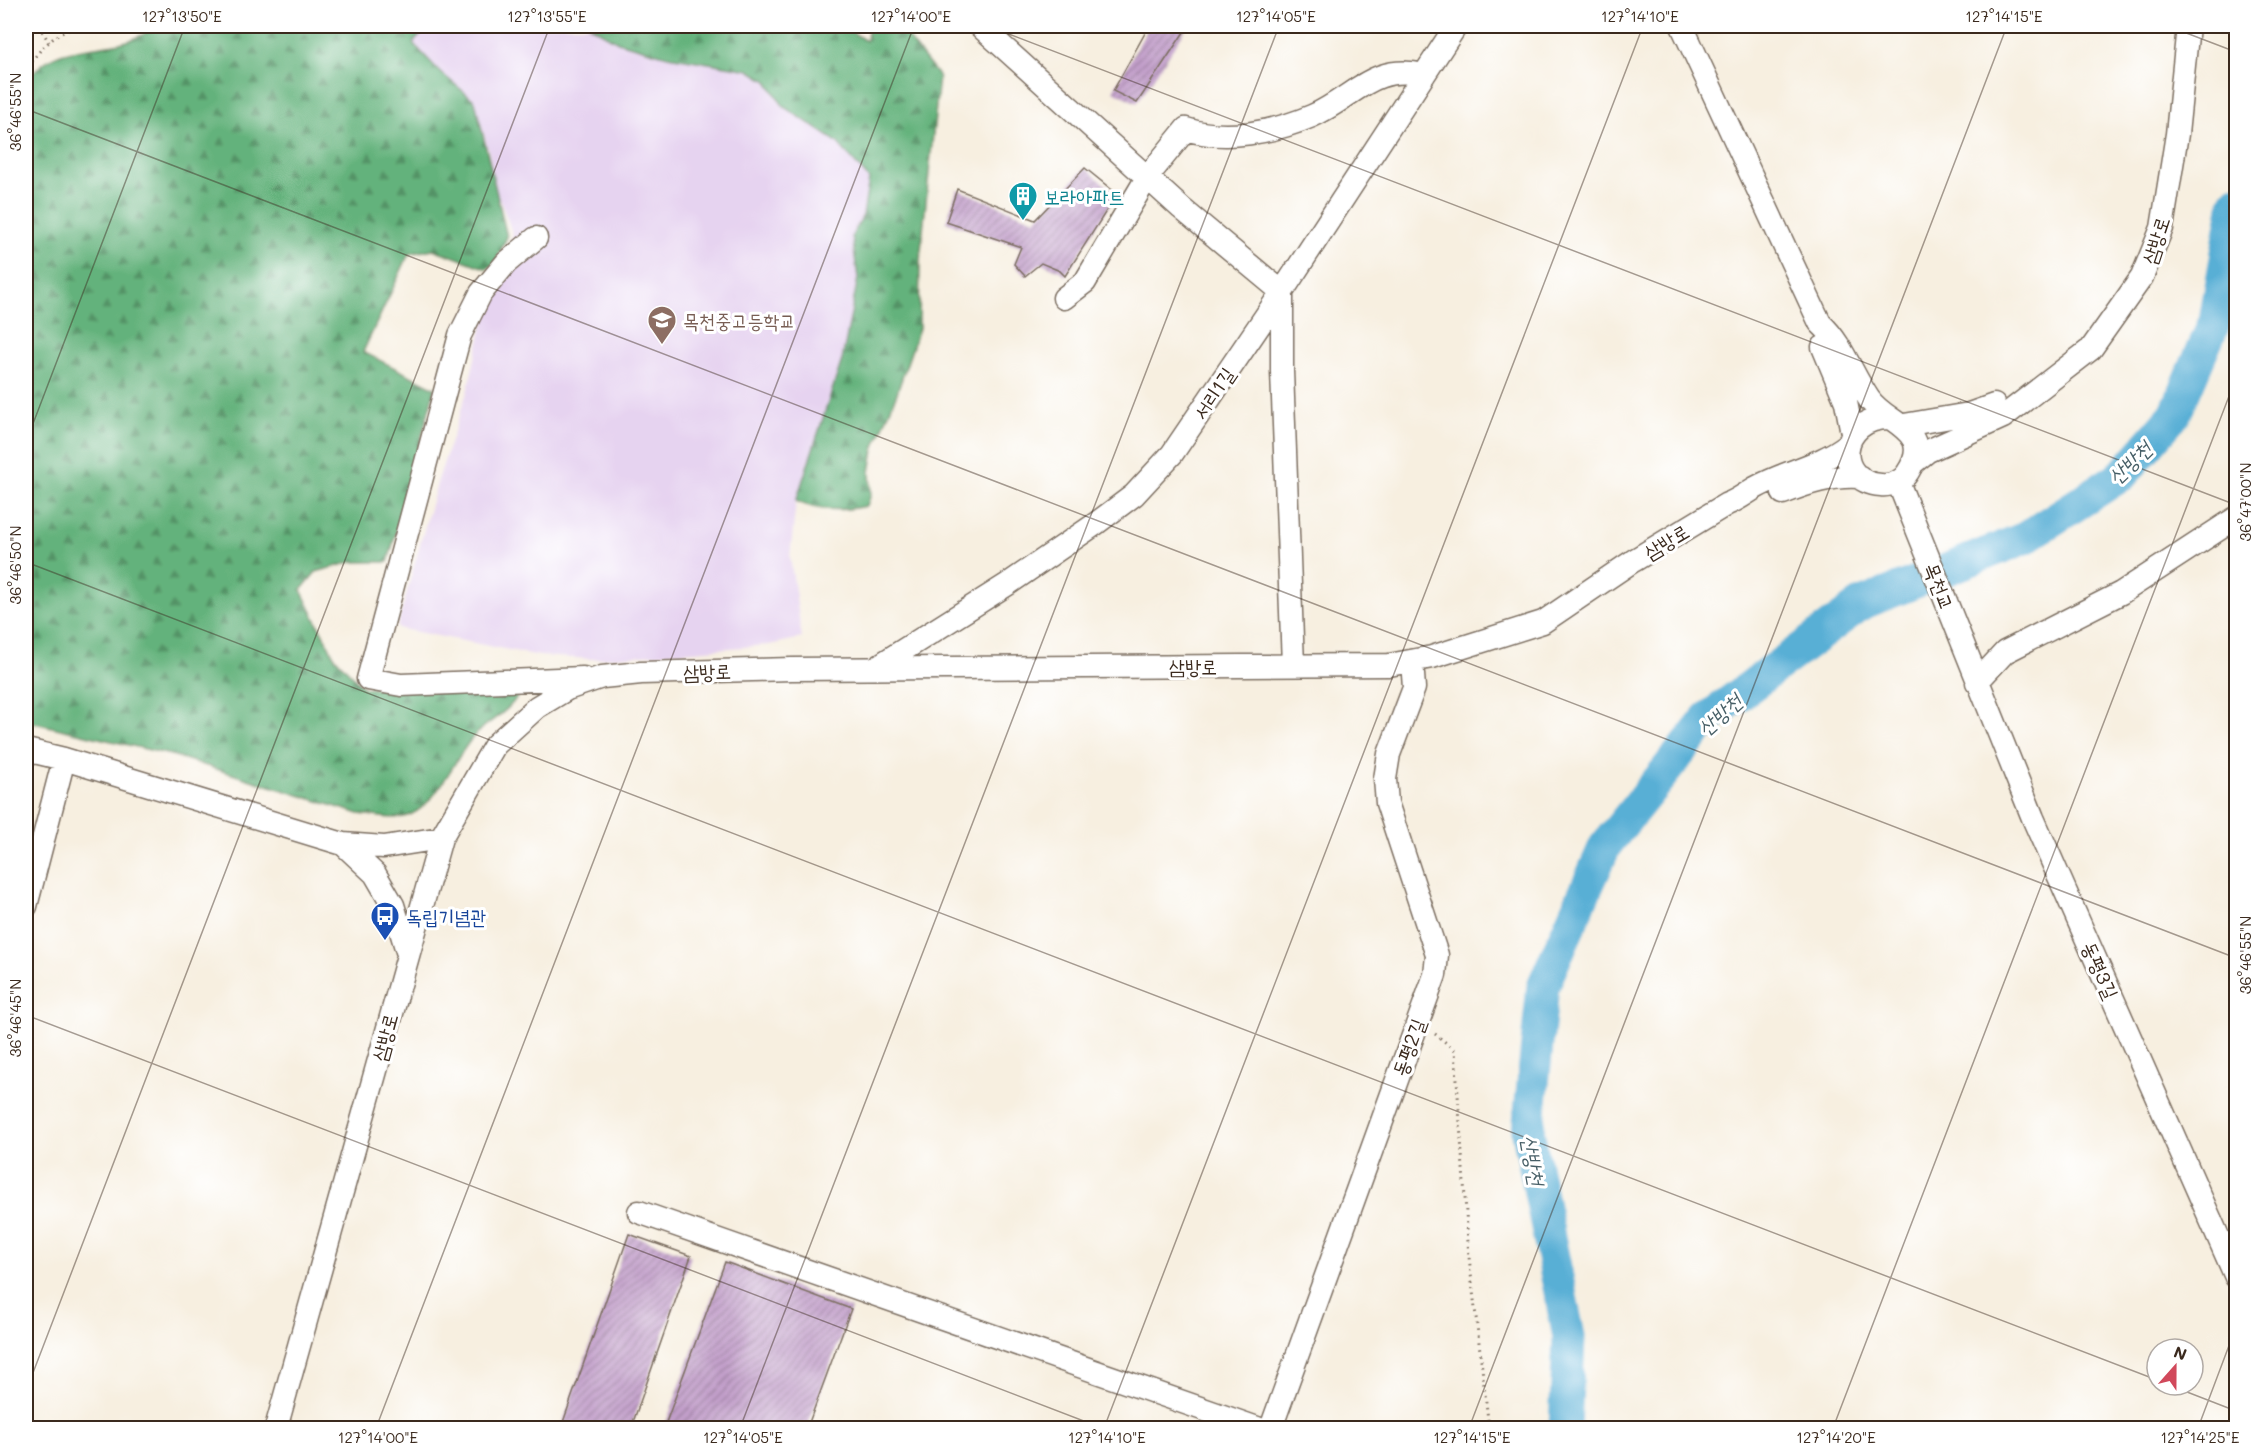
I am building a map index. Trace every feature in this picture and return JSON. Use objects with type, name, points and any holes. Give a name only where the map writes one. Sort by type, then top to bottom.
[{"type":"street","points":[[980,26],[1282,292],[1282,371],[1293,665]]},
{"type":"street","name":"서리1길","points":[[875,668],[1008,584],[1134,495],[1172,454],[1282,292],[1456,26]]},
{"type":"street","points":[[1682,26],[1820,322],[1836,338],[1851,370],[1870,400],[1880,412],[1897,422],[1914,440],[1913,463],[1908,474],[1898,482],[1879,485],[1860,477],[1847,459],[1850,439],[1846,402],[1821,342],[1820,322]]},
{"type":"street","name":"삼방로","points":[[1913,463],[1928,451],[2003,417],[2019,402],[2091,349],[2142,277],[2162,228],[2177,134],[2188,26]]},
{"type":"street","points":[[1064,298],[1085,282],[1148,176],[1186,129],[1203,134],[1264,131],[1312,116],[1377,77],[1403,70],[1424,75]]},
{"type":"street","name":"삼방로","points":[[536,238],[506,263],[481,293],[460,336],[368,679],[401,685],[653,673],[875,668],[1389,665],[1432,657],[1543,622],[1633,561],[1727,504],[1742,499],[1756,488],[1835,455],[1850,439]]},
{"type":"street","name":"삼방로","points":[[1897,422],[1969,414],[1997,404],[2019,402]]},
{"type":"street","points":[[1850,439],[1866,421],[1897,422]]},
{"type":"street","name":"삼방로","points":[[1742,499],[1763,501],[1806,483],[1841,476],[1860,477]]},
{"type":"street","name":"목천교","points":[[1898,482],[1973,672]]},
{"type":"street","points":[[1973,672],[2005,652],[2121,593],[2236,518]]},
{"type":"street","name":"동평2길","points":[[1271,1428],[1435,975],[1437,955],[1387,803],[1385,779],[1389,754],[1414,688],[1412,661]]},
{"type":"street","name":"동평3길","points":[[1973,672],[2033,818],[2236,1277]]},
{"type":"street","name":"삼방로","points":[[276,1428],[441,838],[495,746],[537,707],[567,689],[602,677]]},
{"type":"street","points":[[26,750],[64,759],[343,844],[384,847],[441,838]]},
{"type":"street","points":[[26,906],[64,759]]},
{"type":"street","points":[[343,844],[375,874],[393,905],[407,953]]},
{"type":"street","points":[[639,1212],[1257,1428]]},
{"type":"path","points":[[26,32],[33,26]]},
{"type":"path","points":[[39,26],[49,42]]},
{"type":"path","points":[[26,72],[33,57],[49,42],[80,26]]},
{"type":"path","points":[[1417,1021],[1455,1050],[1469,1257],[1489,1428]]},
{"type":"shaded area","name":"목천중고등학교","points":[[429,26],[590,26],[618,42],[668,56],[749,70],[767,81],[784,107],[837,142],[869,179],[863,215],[852,236],[858,278],[842,360],[796,501],[790,557],[802,638],[769,645],[591,659],[540,656],[397,628],[437,483],[467,392],[482,329],[513,235],[497,192],[475,101],[440,72],[412,43]]},
{"type":"green space","points":[[155,26],[429,26],[413,43],[440,72],[475,101],[507,237],[495,263],[487,269],[433,249],[409,254],[363,352],[435,388],[388,562],[352,562],[316,572],[301,590],[334,656],[364,688],[514,687],[518,695],[509,707],[474,736],[429,800],[420,809],[404,817],[391,818],[359,814],[175,756],[26,721],[26,84],[38,68],[53,58],[69,52],[122,42],[139,36]]},
{"type":"green space","points":[[590,26],[843,26],[866,41],[869,26],[899,26],[939,77],[920,260],[919,328],[897,393],[874,449],[870,472],[871,494],[867,506],[831,509],[813,507],[796,501],[842,360],[858,278],[852,236],[863,215],[869,179],[837,142],[784,107],[767,81],[749,70],[668,56],[618,42]]},
{"type":"building","points":[[1149,26],[1188,26],[1137,103],[1113,91]]},
{"type":"building","name":"보라아파트","points":[[1085,168],[1117,194],[1065,276],[1060,271],[1041,263],[1025,276],[1014,264],[1021,247],[946,222],[957,189],[1035,220]]},
{"type":"building","points":[[629,1234],[691,1256],[631,1428],[561,1428]]},
{"type":"building","points":[[725,1262],[851,1309],[807,1428],[664,1428]]},
{"type":"waterway","name":"산방천","points":[[1565,1428],[1569,1337],[1528,1132],[1543,986],[1605,846],[1708,718],[1861,604],[2025,538],[2122,475],[2175,414],[2215,321],[2236,201]]},
{"type":"place","name":"보라아파트","points":[[1023,222]]},
{"type":"place","name":"목천중고등학교","points":[[662,346]]},
{"type":"place","name":"독립기념관","points":[[385,942]]}]
